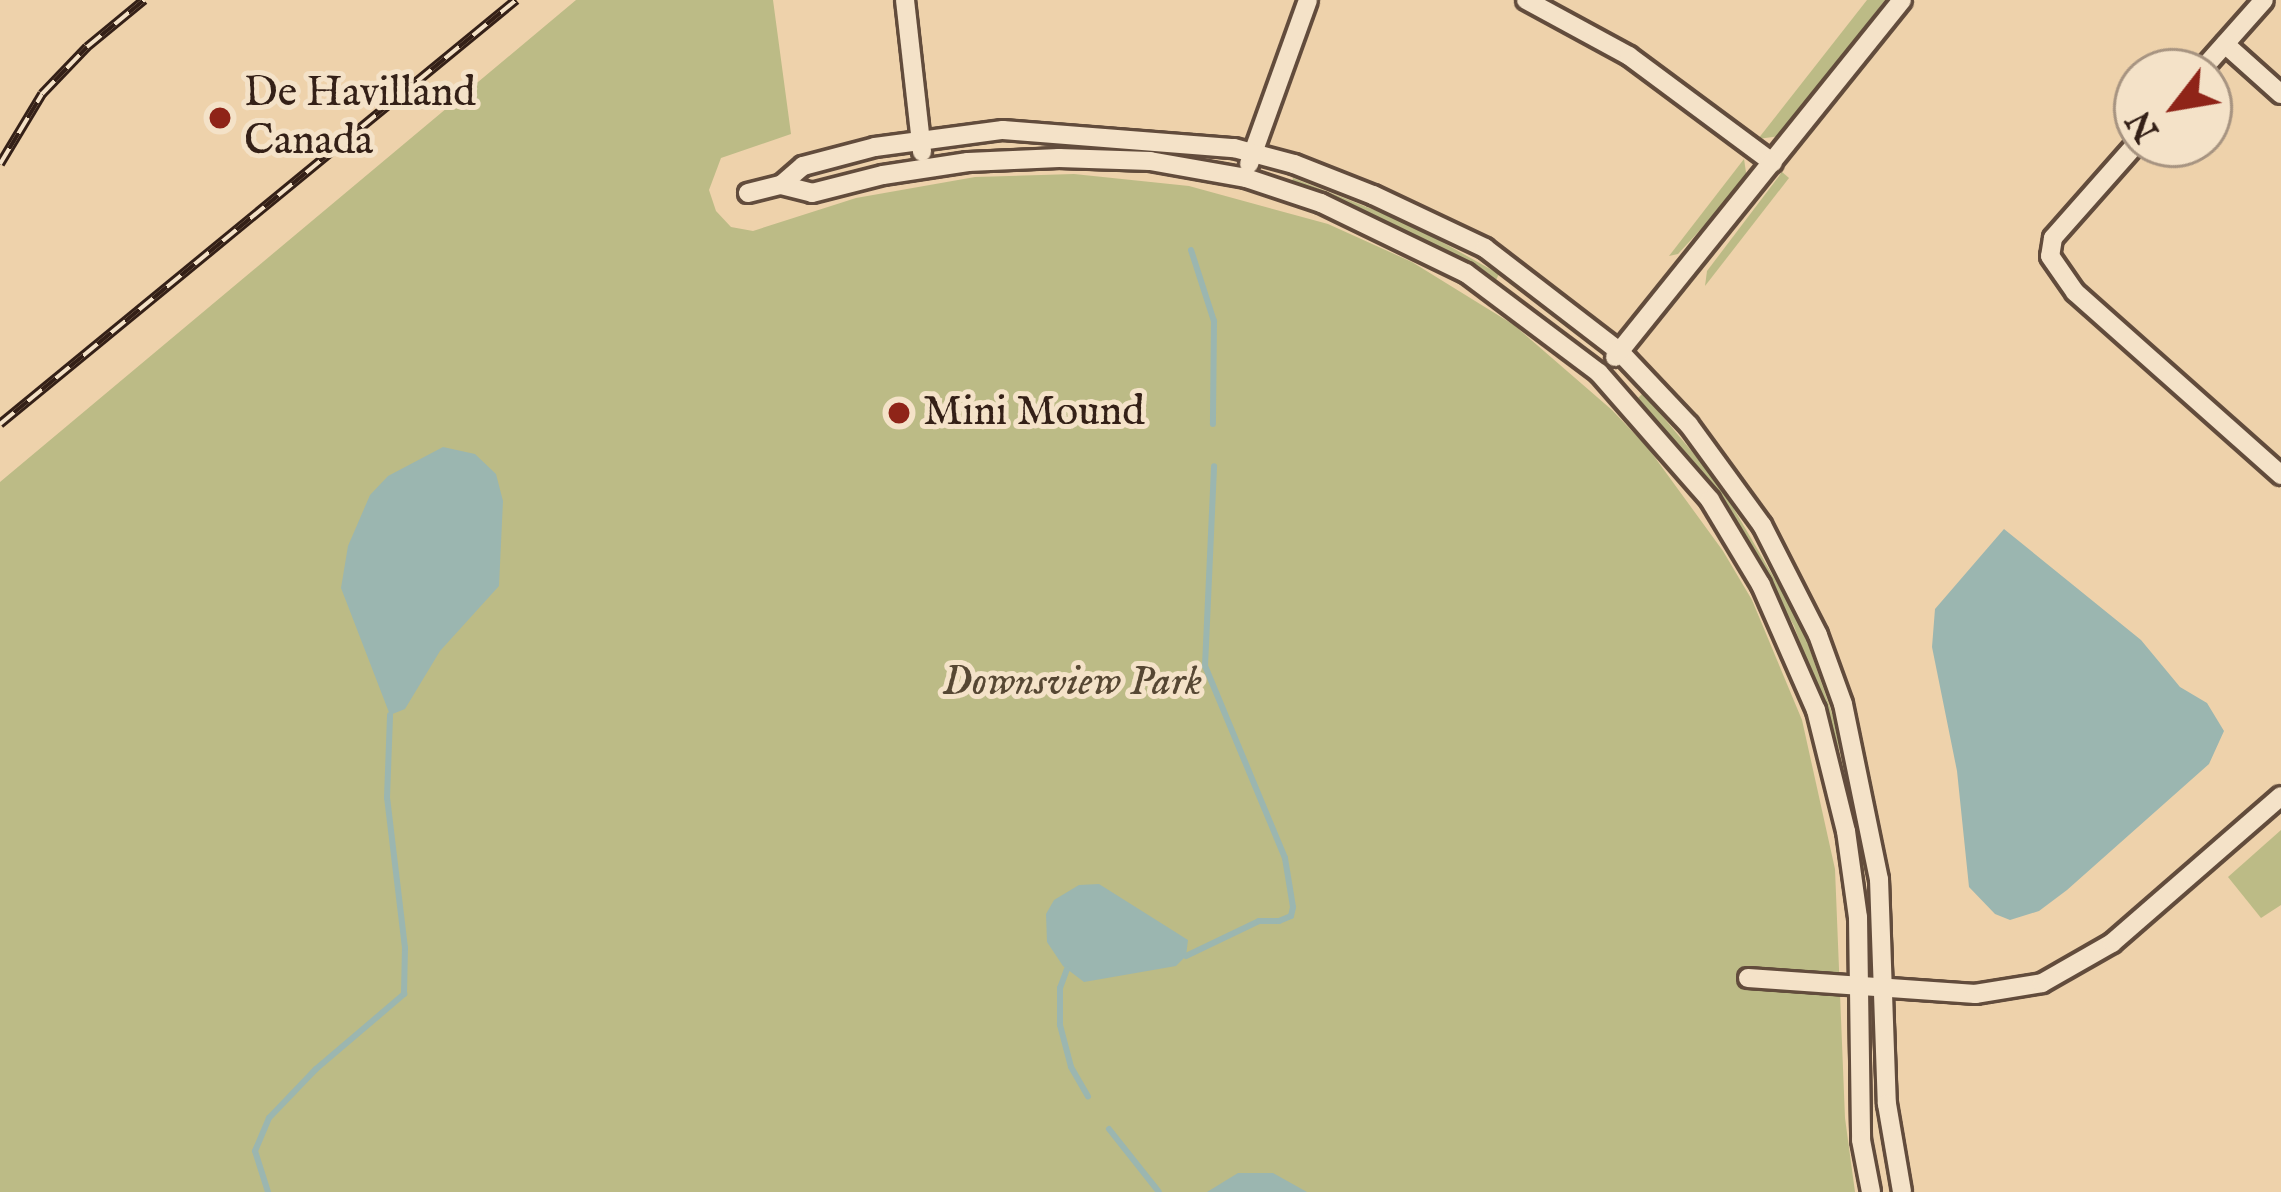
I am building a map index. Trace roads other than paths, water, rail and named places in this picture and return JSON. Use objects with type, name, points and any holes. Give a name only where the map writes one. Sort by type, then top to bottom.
[{"type":"street","points":[[905,0],[924,169]]},
{"type":"street","points":[[1246,178],[1308,0]]},
{"type":"street","points":[[1526,0],[1629,56],[1773,163]]},
{"type":"street","points":[[1599,374],[1902,0]]},
{"type":"street","points":[[2221,48],[2264,0]]},
{"type":"street","points":[[2225,44],[2281,94]]},
{"type":"street","points":[[782,185],[803,166],[920,140],[1003,130],[1251,153],[1373,195],[1485,248],[1620,352],[1733,481],[1788,572],[1843,704],[1871,824],[1883,921],[1887,1104],[1902,1192]]},
{"type":"street","points":[[748,193],[782,185],[812,193],[924,169],[1059,158],[1150,161],[1246,178],[1321,202],[1466,273],[1599,374],[1710,500],[1789,642],[1816,710],[1846,831],[1858,917],[1861,1140],[1871,1192]]},
{"type":"street","points":[[2114,168],[2053,238],[2050,256],[2075,292],[2281,475]]},
{"type":"street","points":[[1748,978],[2007,992],[2079,965],[2152,910],[2281,796]]},
{"type":"water","points":[[443,447],[475,454],[496,474],[503,501],[499,586],[440,651],[405,709],[390,715],[341,588],[348,546],[370,495],[388,476]]},
{"type":"water","points":[[2004,529],[2141,640],[2180,687],[2207,703],[2224,731],[2209,764],[2067,890],[2039,911],[2010,920],[1995,914],[1969,887],[1957,771],[1932,647],[1935,609]]},
{"type":"water","points":[[1099,884],[1188,940],[1186,956],[1176,966],[1084,982],[1063,966],[1047,942],[1046,914],[1054,900],[1079,885]]},
{"type":"water","points":[[1238,1173],[1273,1173],[1307,1192],[1207,1192]]},
{"type":"waterway","points":[[1191,250],[1214,321],[1213,424]]},
{"type":"waterway","points":[[1186,956],[1259,921],[1291,916],[1293,907],[1285,858],[1205,666],[1214,466]]},
{"type":"waterway","points":[[268,1192],[255,1151],[269,1118],[316,1069],[404,994],[405,948],[387,798],[390,715]]},
{"type":"waterway","points":[[1067,969],[1060,988],[1060,1025],[1071,1067],[1088,1097]]},
{"type":"waterway","points":[[1109,1129],[1159,1192]]},
{"type":"railway","points":[[0,164],[42,94],[87,47],[144,0]]},
{"type":"railway","points":[[0,424],[516,0]]},
{"type":"place","name":"De Havilland Canada","points":[[220,118]]},
{"type":"place","name":"Mini Mound","points":[[899,413]]},
{"type":"park label","name":"Downsview Park","points":[[1072,683]]}]
